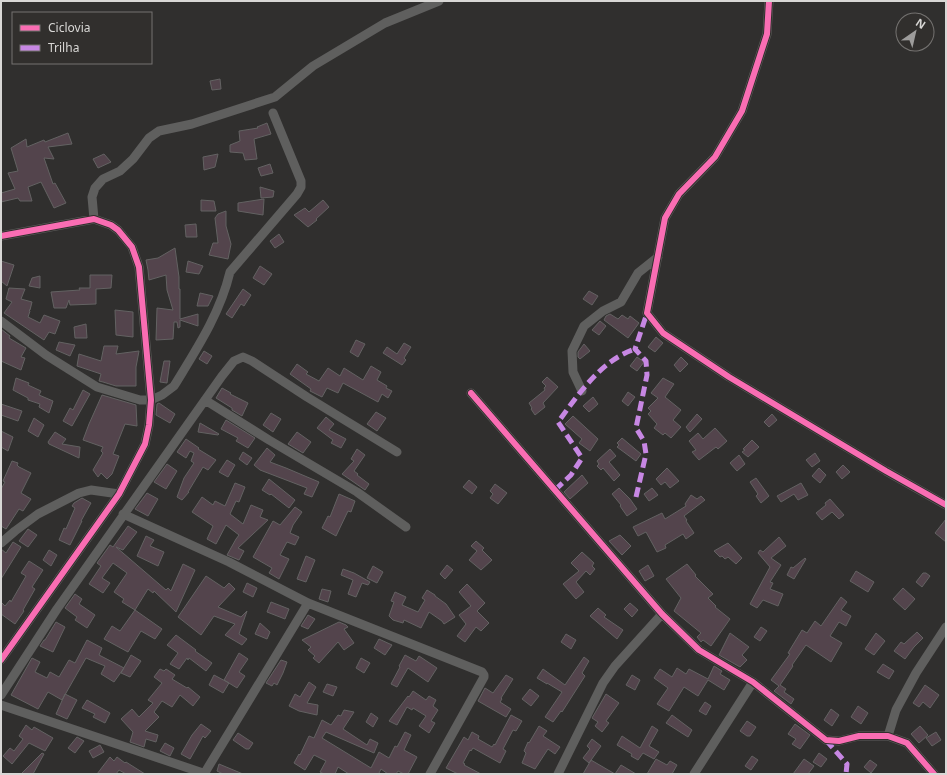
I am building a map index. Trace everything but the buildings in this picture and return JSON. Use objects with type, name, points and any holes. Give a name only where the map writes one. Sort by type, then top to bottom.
[{"type":"street","points":[[94,219],[92,197],[95,188],[103,179],[120,171],[133,159],[149,138],[159,131],[192,124],[275,97],[313,66],[384,23],[440,1]]},
{"type":"street","points":[[769,1],[767,34],[742,110],[714,157],[679,194],[665,218],[647,313],[663,333],[729,377],[946,505]]},
{"type":"street","points":[[1,321],[46,355],[97,386],[140,400],[151,400],[169,391],[174,386],[206,332],[227,285],[230,272],[297,194],[301,187],[273,113]]},
{"type":"street","points":[[1,236],[94,219],[112,225],[118,230],[132,247],[139,267],[151,400],[149,425],[145,444],[119,494],[1,660]]},
{"type":"street","points":[[582,391],[573,372],[572,351],[584,326],[603,311],[621,302],[638,273],[658,257]]},
{"type":"street","points":[[1,695],[57,609],[123,514],[234,361],[243,357],[252,361],[307,397],[397,452]]},
{"type":"street","points":[[471,393],[662,614],[699,650],[753,682],[826,740],[838,742],[859,736],[888,736],[907,742],[934,774]]},
{"type":"street","points":[[205,400],[357,492],[406,527]]},
{"type":"street","points":[[1,544],[15,531],[38,514],[79,493],[92,490],[119,494]]},
{"type":"street","points":[[123,514],[229,562],[308,603],[482,672],[484,677],[430,774]]},
{"type":"street","points":[[1,704],[205,774],[308,603]]},
{"type":"street","points":[[558,774],[603,683],[615,666],[662,614]]},
{"type":"street","points":[[888,736],[896,710],[916,673],[946,627]]},
{"type":"street","points":[[694,774],[753,682]]},
{"type":"marked path","points":[[636,497],[646,454],[644,441],[636,428],[647,375],[646,361],[635,349],[647,313]]},
{"type":"marked path","points":[[555,490],[571,475],[582,458],[558,422],[582,390],[601,370],[623,354],[635,349]]},
{"type":"marked path","points":[[826,740],[847,764],[846,774]]},
{"type":"cycle path","points":[[769,1],[767,34],[742,111],[715,157],[679,194],[665,218],[647,313],[663,333],[729,377],[946,505]]},
{"type":"cycle path","points":[[1,236],[94,219],[111,225],[118,230],[132,247],[139,267],[151,400],[149,425],[145,444],[119,494],[1,660]]},
{"type":"cycle path","points":[[471,393],[662,614],[699,650],[753,682],[826,740],[839,741],[859,736],[888,736],[907,743],[934,774]]}]
